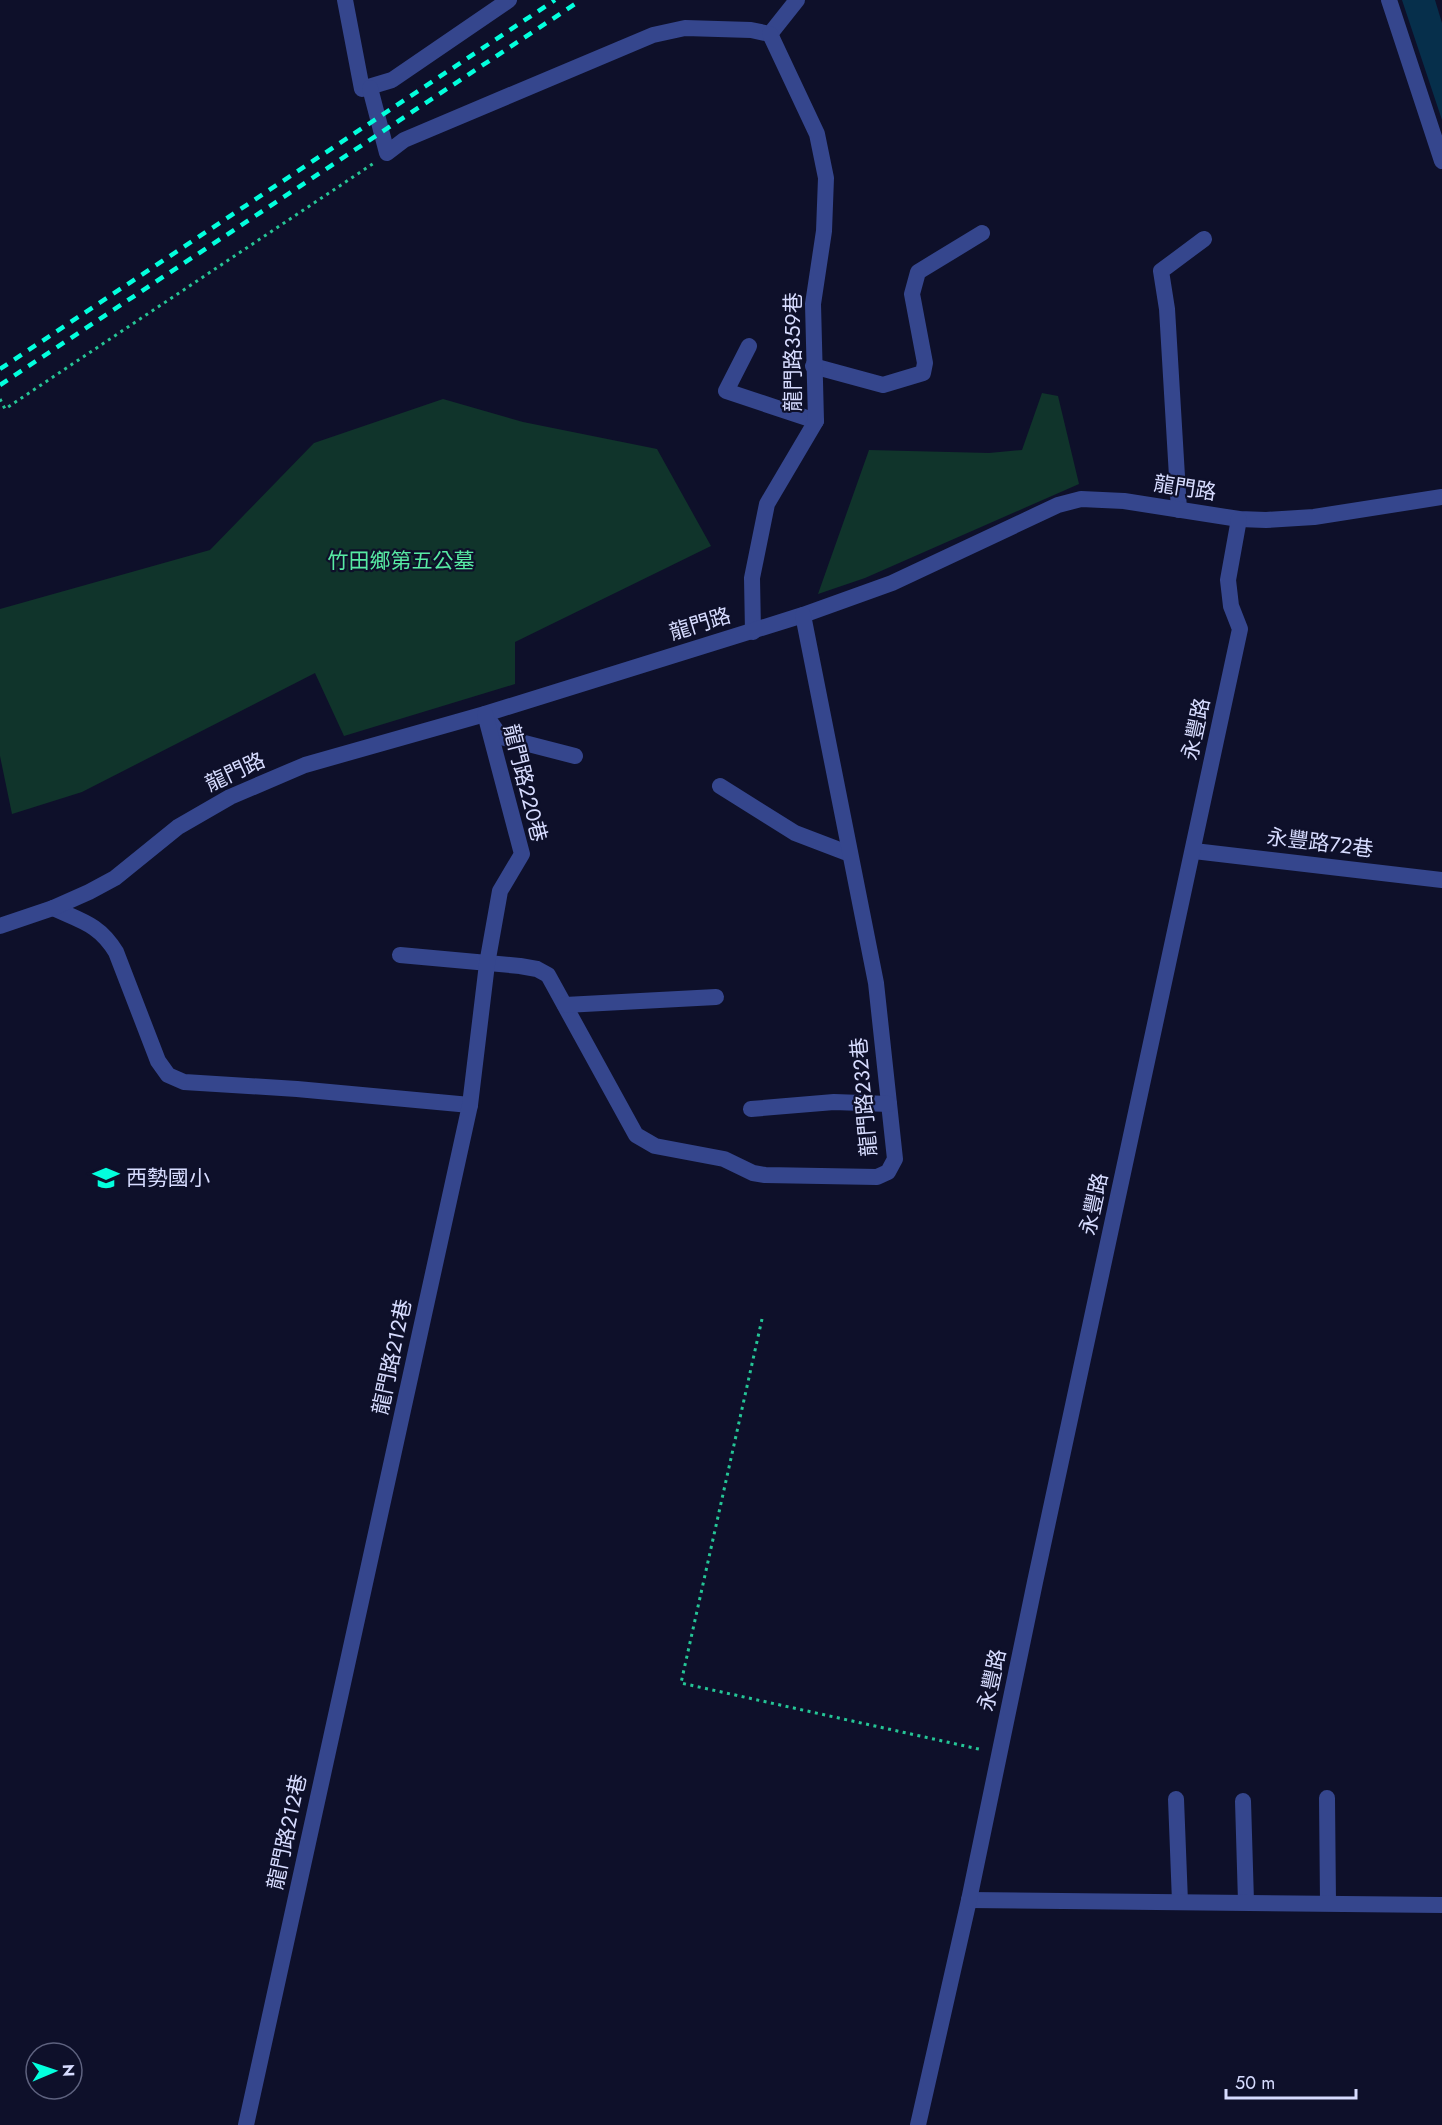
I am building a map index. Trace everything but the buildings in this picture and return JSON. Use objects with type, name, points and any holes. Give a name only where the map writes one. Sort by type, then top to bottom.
[{"type":"street","points":[[345,0],[362,89],[392,80],[509,0]]},
{"type":"street","points":[[370,88],[387,153],[404,140],[653,35],[686,28],[751,30],[770,34],[797,0]]},
{"type":"street","points":[[1389,0],[1442,160]]},
{"type":"street","name":"龍門路359巷","points":[[753,632],[752,578],[767,504],[816,421],[813,304],[824,231],[826,178],[817,134],[770,34]]},
{"type":"street","points":[[813,366],[883,385],[923,373],[925,363],[912,294],[918,272],[982,232]]},
{"type":"street","points":[[1179,510],[1167,309],[1161,271],[1204,239]]},
{"type":"street","points":[[749,346],[726,391],[816,421]]},
{"type":"street","name":"龍門路","points":[[0,926],[53,908],[115,879],[178,827],[230,797],[305,765],[485,714],[803,615],[892,584],[1058,505],[1081,499],[1124,501],[1239,519],[1314,517],[1442,497]]},
{"type":"street","name":"永豐路","points":[[918,2125],[969,1900],[1240,629],[1231,606],[1228,580],[1239,519]]},
{"type":"street","name":"龍門路232巷","points":[[565,1005],[636,1135],[655,1146],[723,1159],[753,1173],[765,1175],[877,1177],[888,1172],[895,1159],[876,983],[803,615]]},
{"type":"street","points":[[485,714],[501,737],[575,756]]},
{"type":"street","name":"龍門路220巷","points":[[470,1105],[487,964],[500,891],[522,854],[485,714]]},
{"type":"street","points":[[720,786],[795,833],[850,854]]},
{"type":"street","name":"永豐路72巷","points":[[1194,851],[1442,880]]},
{"type":"street","points":[[53,908],[95,927],[107,937],[116,952],[158,1061],[168,1075],[184,1082],[297,1089],[470,1105]]},
{"type":"street","points":[[400,955],[537,969],[548,975],[565,1005],[716,997]]},
{"type":"street","points":[[751,1109],[834,1102],[889,1104]]},
{"type":"street","name":"龍門路212巷","points":[[246,2125],[470,1105]]},
{"type":"street","points":[[1327,1798],[1328,1903]]},
{"type":"street","points":[[1176,1799],[1180,1902]]},
{"type":"street","points":[[1243,1801],[1246,1902]]},
{"type":"street","points":[[969,1900],[1442,1905]]},
{"type":"path","points":[[0,399],[5,409],[383,156]]},
{"type":"path","points":[[762,1319],[681,1683],[999,1753]]},
{"type":"green space","points":[[1042,393],[1058,396],[1079,484],[865,578],[818,594],[869,450],[989,453],[1022,450]]},
{"type":"green space","name":"竹田鄉第五公墓","points":[[443,399],[523,422],[657,449],[711,546],[515,642],[515,684],[344,736],[315,673],[82,792],[12,814],[0,756],[0,609],[210,550],[314,443]]},
{"type":"water","points":[[1402,0],[1435,0],[1442,23],[1442,120]]},
{"type":"railway","points":[[0,369],[555,0]]},
{"type":"railway","points":[[0,385],[581,0]]},
{"type":"place","name":"西勢國小","points":[[106,1178]]}]
